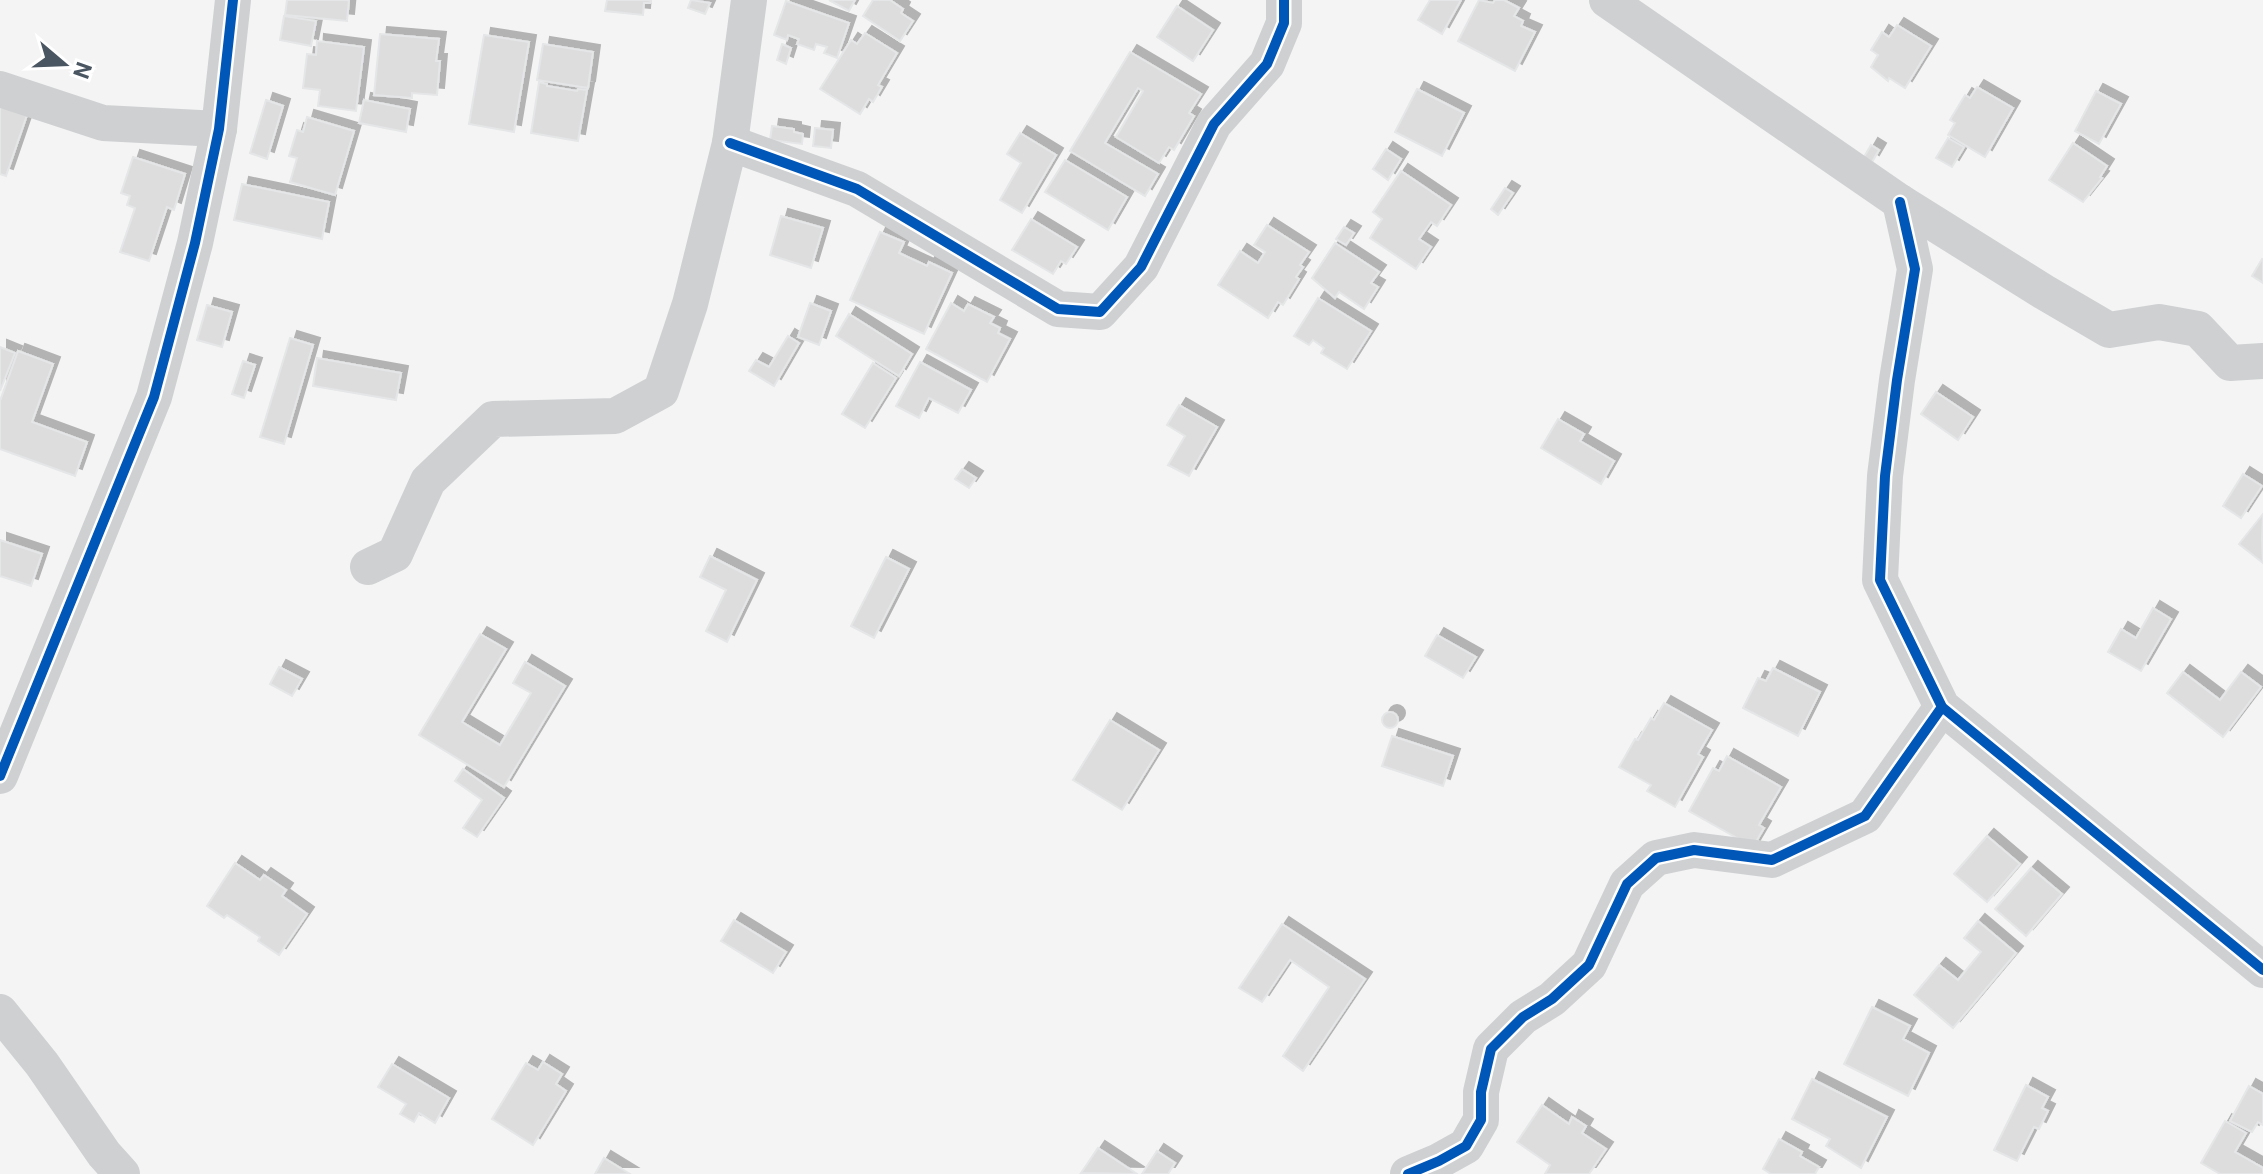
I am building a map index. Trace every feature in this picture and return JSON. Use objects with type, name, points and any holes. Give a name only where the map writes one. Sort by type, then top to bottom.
[{"type":"street","points":[[0,776],[154,397],[195,243],[219,129],[233,0]]},
{"type":"street","points":[[368,567],[395,554],[428,481],[493,419],[615,416],[661,391],[690,304],[730,143],[749,0]]},
{"type":"street","points":[[730,143],[857,189],[1058,309],[1100,312],[1141,267],[1214,124],[1267,64],[1284,23],[1284,0]]},
{"type":"street","points":[[1607,0],[1900,202],[2109,330],[2159,322],[2198,329],[2230,363],[2263,361]]},
{"type":"street","points":[[0,89],[103,123],[219,129]]},
{"type":"street","points":[[1900,202],[1915,269],[1885,476],[1880,580],[1942,707],[2263,970]]},
{"type":"street","points":[[1408,1174],[1466,1146],[1481,1120],[1481,1092],[1491,1049],[1523,1017],[1552,999],[1589,965],[1627,884],[1656,858],[1694,850],[1772,860],[1865,816],[1942,707]]},
{"type":"street","points":[[0,1012],[122,1174]]},
{"type":"building","points":[[287,0],[349,0],[347,21],[285,15]]},
{"type":"building","points":[[607,0],[651,0],[644,3],[643,15],[605,11]]},
{"type":"building","points":[[691,0],[710,3],[705,14],[688,8]]},
{"type":"building","points":[[829,0],[855,0],[849,11]]},
{"type":"building","points":[[873,0],[890,0],[913,21],[900,41],[863,16]]},
{"type":"building","points":[[1430,0],[1461,0],[1442,34],[1418,20]]},
{"type":"building","points":[[1479,0],[1493,3],[1504,0],[1519,8],[1514,16],[1523,21],[1521,26],[1535,32],[1515,71],[1458,41]]},
{"type":"building","points":[[786,1],[849,23],[837,58],[824,53],[827,47],[816,44],[814,50],[797,44],[799,39],[788,35],[787,40],[774,35]]},
{"type":"building","points":[[1177,6],[1213,30],[1193,61],[1157,37]]},
{"type":"building","points":[[284,16],[316,21],[311,46],[280,40]]},
{"type":"building","points":[[1897,25],[1931,46],[1905,88],[1889,78],[1888,81],[1871,67],[1878,55],[1871,50],[1882,32],[1889,37]]},
{"type":"building","points":[[865,33],[897,53],[878,85],[882,87],[873,102],[869,99],[860,114],[820,89],[851,40],[857,44]]},
{"type":"building","points":[[380,34],[439,39],[437,95],[412,93],[412,98],[374,95]]},
{"type":"building","points":[[484,35],[529,42],[514,132],[469,124]]},
{"type":"building","points":[[317,41],[364,47],[356,111],[318,106],[320,90],[303,88],[307,54],[316,55]]},
{"type":"building","points":[[543,44],[593,52],[588,88],[537,80]]},
{"type":"building","points":[[782,44],[791,48],[786,64],[777,60]]},
{"type":"building","points":[[1130,52],[1201,94],[1189,113],[1194,116],[1174,150],[1169,147],[1159,163],[1116,137],[1143,91],[1138,88],[1105,143],[1158,174],[1145,196],[1070,151]]},
{"type":"building","points":[[539,82],[577,91],[587,90],[578,141],[531,133]]},
{"type":"building","points":[[1977,87],[2013,108],[1985,157],[1948,135],[1955,123],[1950,120],[1965,95],[1970,98]]},
{"type":"building","points":[[1417,89],[1464,113],[1442,156],[1395,132]]},
{"type":"building","points":[[2096,91],[2121,104],[2099,144],[2075,131]]},
{"type":"building","points":[[266,100],[283,106],[267,159],[250,153]]},
{"type":"building","points":[[364,100],[410,109],[406,132],[359,123]]},
{"type":"building","points":[[0,107],[28,112],[6,176],[0,174]]},
{"type":"building","points":[[307,117],[354,131],[335,195],[290,182],[297,158],[289,156],[297,130],[303,132]]},
{"type":"building","points":[[772,126],[794,129],[794,132],[803,134],[802,144],[770,140]]},
{"type":"building","points":[[815,128],[833,130],[831,148],[813,146]]},
{"type":"building","points":[[1020,133],[1056,155],[1022,213],[1000,200],[1021,163],[1007,154]]},
{"type":"building","points":[[1948,138],[1964,147],[1952,167],[1936,158]]},
{"type":"building","points":[[2073,143],[2107,166],[2102,178],[2083,202],[2049,180]]},
{"type":"building","points":[[1871,145],[1879,150],[1872,162],[1864,157]]},
{"type":"building","points":[[1386,149],[1401,159],[1388,180],[1373,169]]},
{"type":"building","points":[[133,157],[185,174],[174,210],[167,207],[149,261],[120,252],[135,208],[127,205],[130,196],[121,193]]},
{"type":"building","points":[[1065,160],[1127,197],[1108,230],[1045,192]]},
{"type":"building","points":[[1401,171],[1451,205],[1437,226],[1431,222],[1419,239],[1431,247],[1416,269],[1370,238],[1382,219],[1373,212]]},
{"type":"building","points":[[242,184],[329,202],[322,239],[234,220]]},
{"type":"building","points":[[1505,188],[1513,193],[1498,215],[1491,209]]},
{"type":"building","points":[[781,216],[823,228],[811,268],[770,255]]},
{"type":"building","points":[[1031,219],[1077,247],[1066,264],[1061,261],[1053,274],[1012,250]]},
{"type":"building","points":[[1267,225],[1309,252],[1300,265],[1303,267],[1296,277],[1299,279],[1283,305],[1278,302],[1268,318],[1218,285],[1240,251],[1258,263],[1265,252],[1254,245]]},
{"type":"building","points":[[1344,227],[1354,233],[1346,245],[1336,239]]},
{"type":"building","points":[[880,232],[904,242],[899,253],[952,273],[924,334],[850,300]]},
{"type":"building","points":[[1335,243],[1379,272],[1371,283],[1378,287],[1364,309],[1339,292],[1335,298],[1312,278]]},
{"type":"building","points":[[2263,260],[2263,283],[2252,276]]},
{"type":"building","points":[[1318,298],[1371,331],[1347,369],[1321,353],[1324,348],[1313,340],[1309,345],[1294,336]]},
{"type":"building","points":[[810,303],[831,311],[819,345],[798,337]]},
{"type":"building","points":[[951,303],[964,311],[968,304],[994,317],[990,323],[1000,328],[998,333],[1010,339],[987,382],[926,349]]},
{"type":"building","points":[[207,305],[232,312],[222,347],[197,340]]},
{"type":"building","points":[[849,314],[912,354],[899,376],[836,336]]},
{"type":"building","points":[[788,336],[799,343],[774,386],[749,371],[756,360],[769,367]]},
{"type":"building","points":[[290,338],[313,345],[284,444],[260,437]]},
{"type":"building","points":[[0,347],[15,353],[0,391]]},
{"type":"building","points":[[18,351],[53,364],[32,422],[87,442],[75,476],[0,449],[0,401]]},
{"type":"building","points":[[317,358],[401,373],[396,400],[313,386]]},
{"type":"building","points":[[243,361],[255,365],[244,398],[232,394]]},
{"type":"building","points":[[920,362],[971,390],[958,413],[929,398],[919,418],[896,406]]},
{"type":"building","points":[[873,363],[896,378],[865,428],[842,414]]},
{"type":"building","points":[[1936,392],[1973,417],[1958,440],[1921,414]]},
{"type":"building","points":[[1179,405],[1217,427],[1189,476],[1168,465],[1185,436],[1167,425]]},
{"type":"building","points":[[1558,419],[1584,434],[1580,441],[1614,461],[1601,484],[1541,448]]},
{"type":"building","points":[[962,469],[976,478],[969,488],[955,479]]},
{"type":"building","points":[[2243,474],[2262,486],[2241,518],[2223,506]]},
{"type":"building","points":[[2263,514],[2262,540],[2263,563],[2239,544]]},
{"type":"building","points":[[0,540],[42,554],[31,586],[0,576]]},
{"type":"building","points":[[710,556],[757,580],[727,642],[706,631],[726,590],[700,577]]},
{"type":"building","points":[[886,557],[909,569],[874,638],[851,626]]},
{"type":"building","points":[[2153,608],[2171,619],[2141,671],[2108,652],[2121,629],[2136,638]]},
{"type":"building","points":[[480,634],[506,649],[462,722],[500,745],[531,693],[513,683],[525,662],[565,686],[504,787],[419,735]]},
{"type":"building","points":[[1437,635],[1476,657],[1463,678],[1425,656]]},
{"type":"building","points":[[279,667],[302,679],[292,696],[270,684]]},
{"type":"building","points":[[1773,668],[1820,692],[1798,736],[1743,708],[1758,678],[1766,681]]},
{"type":"building","points":[[2183,672],[2220,700],[2241,672],[2261,687],[2223,737],[2167,693]]},
{"type":"building","points":[[1664,703],[1712,730],[1698,754],[1703,757],[1675,807],[1647,791],[1651,785],[1619,767],[1635,739],[1638,740]]},
{"type":"building","points":[[1390,712],[1396,714],[1396,726],[1390,728],[1384,726],[1382,720],[1384,714]]},
{"type":"building","points":[[1110,720],[1159,750],[1122,810],[1073,780]]},
{"type":"building","points":[[1392,736],[1453,756],[1443,786],[1382,766]]},
{"type":"building","points":[[1727,756],[1781,787],[1759,825],[1764,828],[1753,847],[1689,811],[1713,768],[1719,771]]},
{"type":"building","points":[[463,769],[504,798],[477,837],[463,828],[482,800],[455,781]]},
{"type":"building","points":[[1987,836],[2020,864],[1987,902],[1954,874]]},
{"type":"building","points":[[235,863],[260,880],[264,875],[286,890],[282,896],[307,914],[279,955],[258,941],[260,937],[207,906]]},
{"type":"building","points":[[2031,868],[2062,894],[2026,936],[1995,909]]},
{"type":"building","points":[[734,920],[786,952],[773,973],[721,941]]},
{"type":"building","points":[[1978,921],[2016,953],[1953,1028],[1914,995],[1939,965],[1958,980],[1981,952],[1964,938]]},
{"type":"building","points":[[1282,924],[1365,979],[1303,1071],[1283,1056],[1329,987],[1290,960],[1262,1002],[1239,988]]},
{"type":"building","points":[[1872,1007],[1910,1026],[1903,1039],[1929,1053],[1908,1096],[1844,1064]]},
{"type":"building","points":[[543,1062],[562,1074],[556,1084],[566,1091],[533,1145],[492,1119],[526,1063],[538,1070]]},
{"type":"building","points":[[392,1064],[449,1098],[435,1123],[419,1113],[414,1122],[400,1114],[406,1104],[378,1087]]},
{"type":"building","points":[[1812,1079],[1887,1117],[1861,1168],[1826,1146],[1830,1139],[1792,1119]]},
{"type":"building","points":[[2026,1085],[2048,1097],[2042,1108],[2048,1111],[2039,1129],[2034,1127],[2017,1161],[1994,1150]]},
{"type":"building","points":[[2249,1086],[2263,1094],[2263,1125],[2258,1122],[2252,1132],[2230,1121]]},
{"type":"building","points":[[1542,1105],[1569,1124],[1572,1117],[1586,1126],[1582,1133],[1606,1149],[1589,1174],[1545,1174],[1550,1165],[1517,1142]]},
{"type":"building","points":[[2225,1121],[2246,1133],[2235,1152],[2263,1168],[2263,1174],[2220,1174],[2201,1163]]},
{"type":"building","points":[[1779,1139],[1802,1152],[1800,1156],[1819,1167],[1815,1174],[1771,1174],[1763,1169]]},
{"type":"building","points":[[1098,1148],[1137,1174],[1081,1173]]},
{"type":"building","points":[[1157,1151],[1175,1163],[1168,1174],[1142,1174]]},
{"type":"building","points":[[604,1158],[630,1174],[595,1174]]},
{"type":"cycle path","points":[[0,776],[154,397],[195,243],[219,129],[233,0]]},
{"type":"cycle path","points":[[730,143],[857,189],[1058,309],[1100,312],[1141,267],[1214,124],[1267,64],[1284,23],[1284,0]]},
{"type":"cycle path","points":[[1900,202],[1915,269],[1885,476],[1880,580],[1942,707],[2263,970]]},
{"type":"cycle path","points":[[1408,1174],[1466,1146],[1481,1120],[1481,1092],[1491,1049],[1523,1017],[1552,999],[1589,965],[1627,884],[1656,858],[1694,850],[1772,860],[1865,816],[1942,707]]}]
